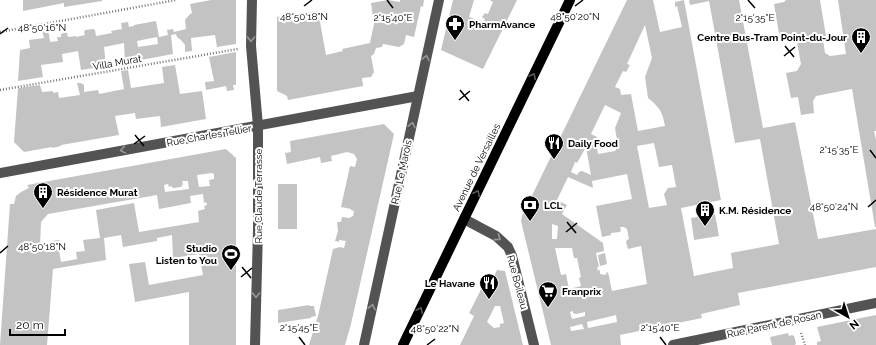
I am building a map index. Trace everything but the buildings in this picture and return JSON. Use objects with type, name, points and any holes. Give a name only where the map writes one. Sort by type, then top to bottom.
[{"type":"main road","name":"Avenue de Versailles","points":[[403,345],[570,0]]},
{"type":"street","name":"Rue Claude Terrasse","points":[[252,0],[251,46],[258,126],[258,230],[255,345]]},
{"type":"street","name":"Rue Le Marois","points":[[364,345],[439,0]]},
{"type":"street","name":"Rue Charles Tellier","points":[[0,172],[418,96]]},
{"type":"street","name":"Rue Boileau","points":[[464,219],[496,236],[508,247],[512,256],[534,345]]},
{"type":"street","name":"Rue Parent de Rosan","points":[[673,345],[876,303]]},
{"type":"path","points":[[0,32],[176,0]]},
{"type":"path","name":"Villa Murat","points":[[0,90],[236,49]]},
{"type":"place","name":"PharmAvance","points":[[455,41]]},
{"type":"place","name":"Centre Bus-Tram Point-du-Jour","points":[[861,54]]},
{"type":"place","name":"Daily Food","points":[[554,160]]},
{"type":"place","name":"Résidence Murat","points":[[43,209]]},
{"type":"place","name":"LCL","points":[[530,222]]},
{"type":"place","name":"K.M. Résidence","points":[[705,227]]},
{"type":"place","name":"Studio Listen to You","points":[[231,271]]},
{"type":"place","name":"Le Havane","points":[[489,300]]},
{"type":"place","name":"Franprix","points":[[548,308]]}]
